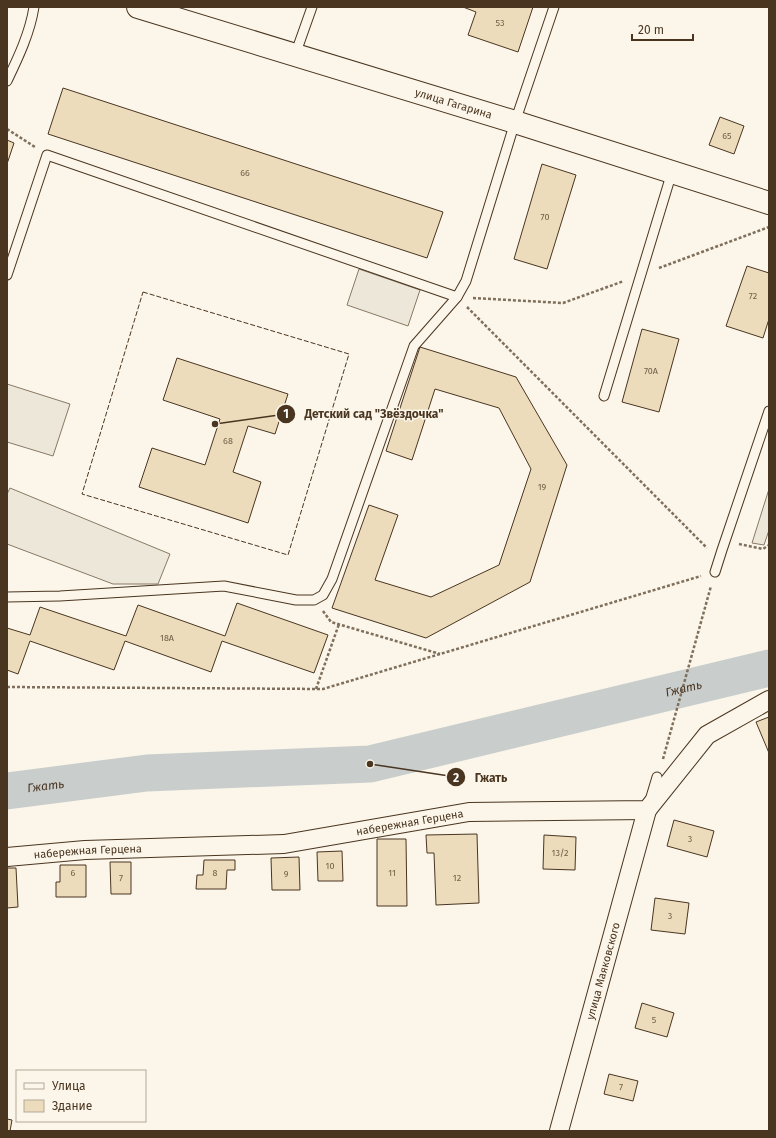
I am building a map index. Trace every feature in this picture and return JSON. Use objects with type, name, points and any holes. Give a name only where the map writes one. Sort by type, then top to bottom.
[{"type":"main road","name":"улица Гагарина","points":[[138,7],[515,122],[769,203]]},
{"type":"street","points":[[647,810],[707,735],[769,700]]},
{"type":"street","name":"набережная Герцена","points":[[7,857],[85,850],[284,844],[469,812],[647,810]]},
{"type":"street","name":"улица Маяковского","points":[[559,1131],[647,810]]},
{"type":"lane","points":[[7,82],[18,59],[34,7]]},
{"type":"lane","points":[[295,55],[312,7]]},
{"type":"lane","points":[[7,597],[60,596],[224,586],[296,600],[314,600],[323,595],[332,579],[414,346],[457,297],[466,281],[515,122],[554,7]]},
{"type":"lane","points":[[7,276],[47,155],[457,297]]},
{"type":"lane","points":[[604,396],[672,172]]},
{"type":"lane","points":[[715,572],[769,411]]},
{"type":"lane","points":[[647,810],[657,777]]},
{"type":"path","points":[[7,129],[47,155]]},
{"type":"path","points":[[457,297],[563,303],[769,227]]},
{"type":"path","points":[[457,297],[719,560]]},
{"type":"path","points":[[725,541],[763,549],[769,545]]},
{"type":"path","points":[[7,687],[323,689],[715,572]]},
{"type":"path","points":[[657,777],[715,572]]},
{"type":"path","points":[[314,600],[331,622],[440,654]]},
{"type":"path","points":[[316,689],[339,624]]},
{"type":"shaded area","points":[[359,269],[420,290],[408,326],[347,305]]},
{"type":"shaded area","points":[[7,384],[70,404],[53,456],[7,442]]},
{"type":"shaded area","points":[[10,488],[170,554],[158,584],[113,584],[7,544],[7,494]]},
{"type":"shaded area","points":[[769,489],[769,530],[764,545],[752,543]]},
{"type":"building","points":[[463,7],[533,7],[518,52],[468,35],[476,12]]},
{"type":"building","points":[[63,88],[443,212],[427,258],[48,134]]},
{"type":"building","points":[[720,117],[744,126],[734,154],[709,145]]},
{"type":"building","points":[[7,140],[14,143],[7,164]]},
{"type":"building","points":[[542,164],[576,175],[547,269],[514,259]]},
{"type":"building","points":[[747,266],[769,273],[769,319],[763,338],[726,326]]},
{"type":"building","points":[[642,329],[679,339],[659,412],[622,402]]},
{"type":"building","points":[[420,347],[516,377],[567,465],[530,582],[426,638],[332,608],[369,505],[398,515],[375,580],[431,597],[499,565],[531,469],[499,408],[435,389],[412,460],[386,451]]},
{"type":"building","points":[[177,358],[288,394],[275,434],[248,426],[233,472],[261,482],[248,523],[139,487],[152,448],[205,465],[220,419],[163,400]]},
{"type":"building","points":[[237,603],[328,635],[314,673],[222,641],[211,672],[125,641],[114,670],[30,641],[18,674],[7,670],[7,628],[30,635],[40,607],[126,636],[138,605],[225,636]]},
{"type":"building","points":[[769,717],[769,753],[756,722]]},
{"type":"building","points":[[674,820],[714,831],[707,857],[667,846]]},
{"type":"building","points":[[477,834],[479,903],[436,905],[434,853],[427,853],[426,835]]},
{"type":"building","points":[[544,835],[576,837],[575,870],[543,869]]},
{"type":"building","points":[[377,839],[406,839],[407,906],[377,906]]},
{"type":"building","points":[[342,851],[343,881],[318,881],[317,852]]},
{"type":"building","points":[[299,857],[300,890],[272,890],[271,858]]},
{"type":"building","points":[[204,860],[235,860],[235,870],[227,870],[226,889],[196,889],[197,875],[203,875]]},
{"type":"building","points":[[110,862],[131,862],[131,894],[111,894]]},
{"type":"building","points":[[60,865],[86,865],[86,897],[56,897],[56,882],[60,882]]},
{"type":"building","points":[[7,868],[16,868],[18,907],[7,908]]},
{"type":"building","points":[[655,898],[689,903],[685,934],[651,930]]},
{"type":"building","points":[[642,1003],[674,1013],[667,1037],[635,1028]]},
{"type":"building","points":[[609,1074],[638,1081],[633,1101],[604,1094]]},
{"type":"building","points":[[7,1119],[12,1120],[10,1131],[7,1131]]},
{"type":"waterway","name":"Гжать","points":[[7,791],[147,773],[370,764],[769,668]]},
{"type":"fence","points":[[143,292],[349,354],[288,555],[82,494],[143,292]]},
{"type":"place","name":"Детский сад \"Звёздочка\"","points":[[215,424]]},
{"type":"place","name":"Гжать","points":[[370,764]]}]
